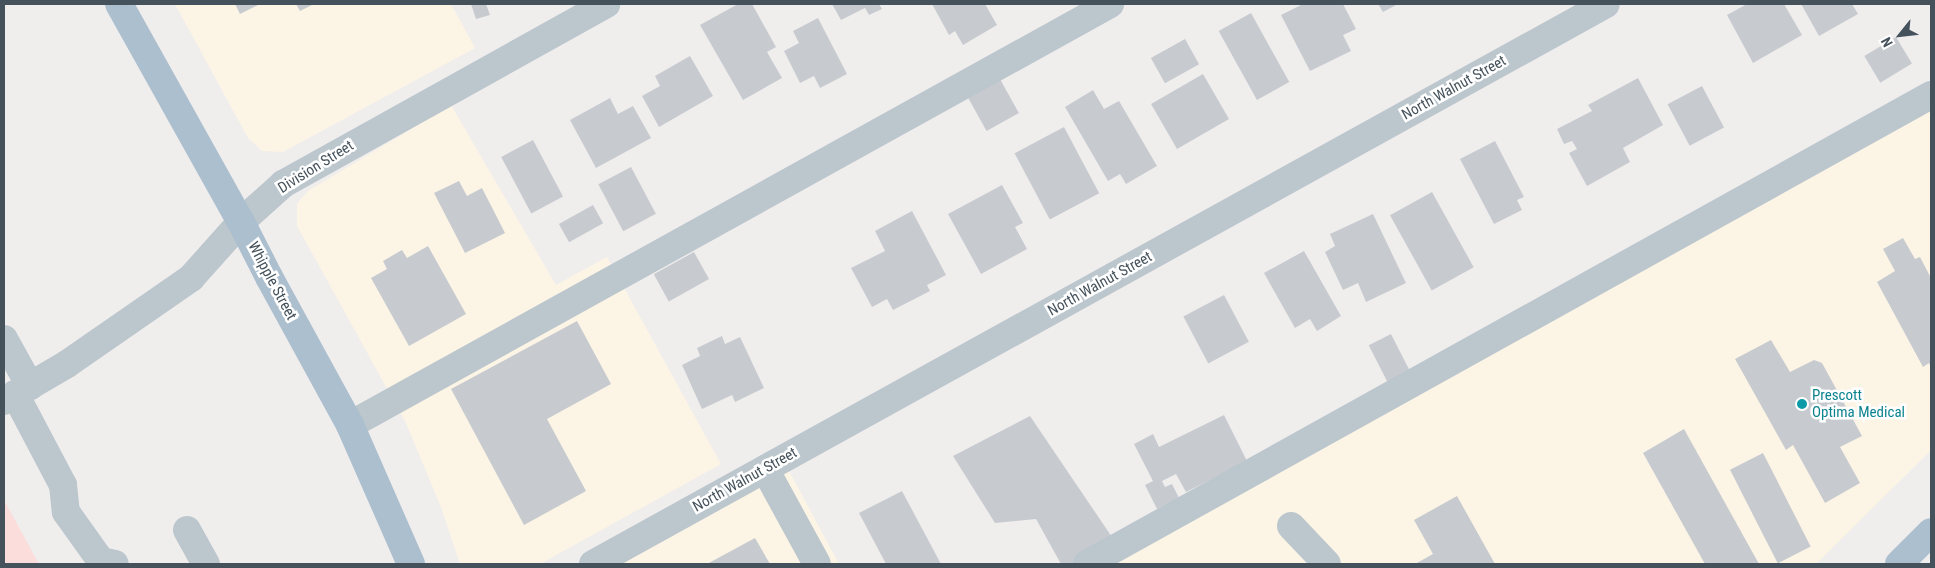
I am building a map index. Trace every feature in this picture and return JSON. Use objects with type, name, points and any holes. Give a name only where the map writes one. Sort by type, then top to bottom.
[{"type":"main road","name":"Whipple Street","points":[[119,4],[241,222],[350,425],[410,564]]},
{"type":"main road","points":[[1899,564],[1931,532]]},
{"type":"street","name":"Division Street","points":[[16,394],[67,364],[191,278],[241,222],[283,184],[606,4]]},
{"type":"street","points":[[350,425],[1110,4]]},
{"type":"street","name":"North Walnut Street","points":[[593,564],[1606,4]]},
{"type":"street","points":[[1087,564],[1931,95]]},
{"type":"street","points":[[4,339],[16,394],[63,485],[66,512],[101,561],[115,564]]},
{"type":"street","points":[[766,469],[817,564]]},
{"type":"street","points":[[1291,526],[1327,564]]},
{"type":"street","points":[[187,530],[206,564]]},
{"type":"shaded area","points":[[175,4],[451,4],[475,48],[283,152],[262,151],[248,138]]},
{"type":"shaded area","points":[[1931,90],[1931,450],[1816,564],[1068,564]]},
{"type":"shaded area","points":[[451,105],[556,285],[607,257],[721,464],[540,564],[460,564],[441,507],[405,421],[297,226],[297,204],[308,191]]},
{"type":"shaded area","points":[[788,469],[839,564],[622,564]]},
{"type":"shaded area","points":[[4,500],[39,564],[4,564]]},
{"type":"building","points":[[235,4],[260,4],[240,14]]},
{"type":"building","points":[[296,4],[314,4],[300,11]]},
{"type":"building","points":[[471,4],[486,4],[490,15],[476,19]]},
{"type":"building","points":[[738,4],[752,4],[776,47],[767,52],[782,78],[743,100],[700,25]]},
{"type":"building","points":[[832,4],[879,4],[882,9],[869,15],[865,8],[841,20]]},
{"type":"building","points":[[932,4],[985,4],[997,25],[963,45],[955,31],[949,35]]},
{"type":"building","points":[[1303,4],[1343,4],[1356,29],[1343,35],[1351,51],[1310,71],[1281,15]]},
{"type":"building","points":[[1378,4],[1398,4],[1383,12]]},
{"type":"building","points":[[1747,4],[1784,4],[1802,35],[1753,63],[1727,15]]},
{"type":"building","points":[[1801,4],[1852,4],[1858,14],[1819,36]]},
{"type":"building","points":[[1251,13],[1289,82],[1257,100],[1219,31]]},
{"type":"building","points":[[818,18],[847,74],[820,88],[814,76],[800,83],[784,51],[799,43],[793,31]]},
{"type":"building","points":[[1896,37],[1912,64],[1880,83],[1864,56]]},
{"type":"building","points":[[1185,39],[1199,64],[1165,83],[1151,58]]},
{"type":"building","points":[[690,56],[713,96],[659,127],[642,96],[660,86],[655,76]]},
{"type":"building","points":[[1203,74],[1229,119],[1177,149],[1151,104]]},
{"type":"building","points":[[1638,78],[1663,125],[1623,148],[1630,162],[1587,186],[1569,153],[1577,149],[1572,141],[1564,144],[1557,129],[1592,111],[1588,105]]},
{"type":"building","points":[[1000,79],[1019,113],[987,131],[968,97]]},
{"type":"building","points":[[1702,86],[1724,127],[1690,146],[1668,104]]},
{"type":"building","points":[[1093,90],[1104,109],[1119,101],[1157,166],[1126,184],[1120,174],[1108,181],[1065,107]]},
{"type":"building","points":[[610,98],[618,114],[633,106],[651,138],[596,168],[570,120]]},
{"type":"building","points":[[1064,127],[1099,193],[1050,220],[1015,153]]},
{"type":"building","points":[[533,140],[563,197],[531,213],[501,157]]},
{"type":"building","points":[[1495,141],[1524,197],[1517,200],[1522,210],[1494,224],[1460,159]]},
{"type":"building","points":[[631,167],[656,214],[623,231],[598,184]]},
{"type":"building","points":[[459,181],[467,196],[482,188],[505,233],[465,253],[434,193]]},
{"type":"building","points":[[1002,185],[1023,223],[1015,227],[1027,249],[981,274],[948,214]]},
{"type":"building","points":[[1432,192],[1474,267],[1432,290],[1390,215]]},
{"type":"building","points":[[593,205],[603,223],[569,242],[559,224]]},
{"type":"building","points":[[912,211],[946,275],[927,285],[930,291],[893,310],[887,299],[872,307],[851,268],[885,251],[875,231]]},
{"type":"building","points":[[1373,214],[1406,283],[1366,302],[1358,283],[1343,290],[1325,252],[1335,246],[1330,234]]},
{"type":"building","points":[[1903,238],[1915,259],[1920,257],[1931,278],[1931,368],[1929,363],[1923,367],[1877,282],[1895,271],[1883,249]]},
{"type":"building","points":[[428,246],[466,314],[409,346],[371,278],[387,269],[383,261],[402,250],[407,258]]},
{"type":"building","points":[[1304,251],[1341,316],[1317,331],[1310,319],[1295,328],[1264,273]]},
{"type":"building","points":[[694,252],[709,279],[669,301],[654,274]]},
{"type":"building","points":[[1224,295],[1249,342],[1208,363],[1183,317]]},
{"type":"building","points":[[577,321],[611,384],[547,419],[586,491],[524,525],[451,389]]},
{"type":"building","points":[[1391,334],[1412,375],[1390,386],[1369,345]]},
{"type":"building","points":[[722,336],[725,344],[740,337],[764,388],[735,402],[732,395],[702,409],[682,365],[700,356],[697,348]]},
{"type":"building","name":"Prescott Optima Medical","points":[[1771,340],[1790,372],[1814,360],[1822,363],[1862,436],[1840,447],[1860,483],[1825,503],[1793,445],[1786,450],[1735,359]]},
{"type":"building","points":[[1224,415],[1247,461],[1186,492],[1176,474],[1162,481],[1165,487],[1172,484],[1179,498],[1157,509],[1145,485],[1153,481],[1134,444],[1153,434],[1159,447]]},
{"type":"building","points":[[1030,416],[1116,543],[1085,564],[1061,564],[1036,519],[995,523],[953,456]]},
{"type":"building","points":[[1684,429],[1759,564],[1705,564],[1643,453]]},
{"type":"building","points":[[1763,453],[1811,547],[1778,563],[1730,470]]},
{"type":"building","points":[[902,491],[941,564],[886,564],[859,513]]},
{"type":"building","points":[[1457,496],[1495,564],[1415,564],[1433,554],[1414,520]]},
{"type":"building","points":[[755,538],[770,564],[707,564]]},
{"type":"place","name":"Prescott Optima Medical","points":[[1802,404]]}]
